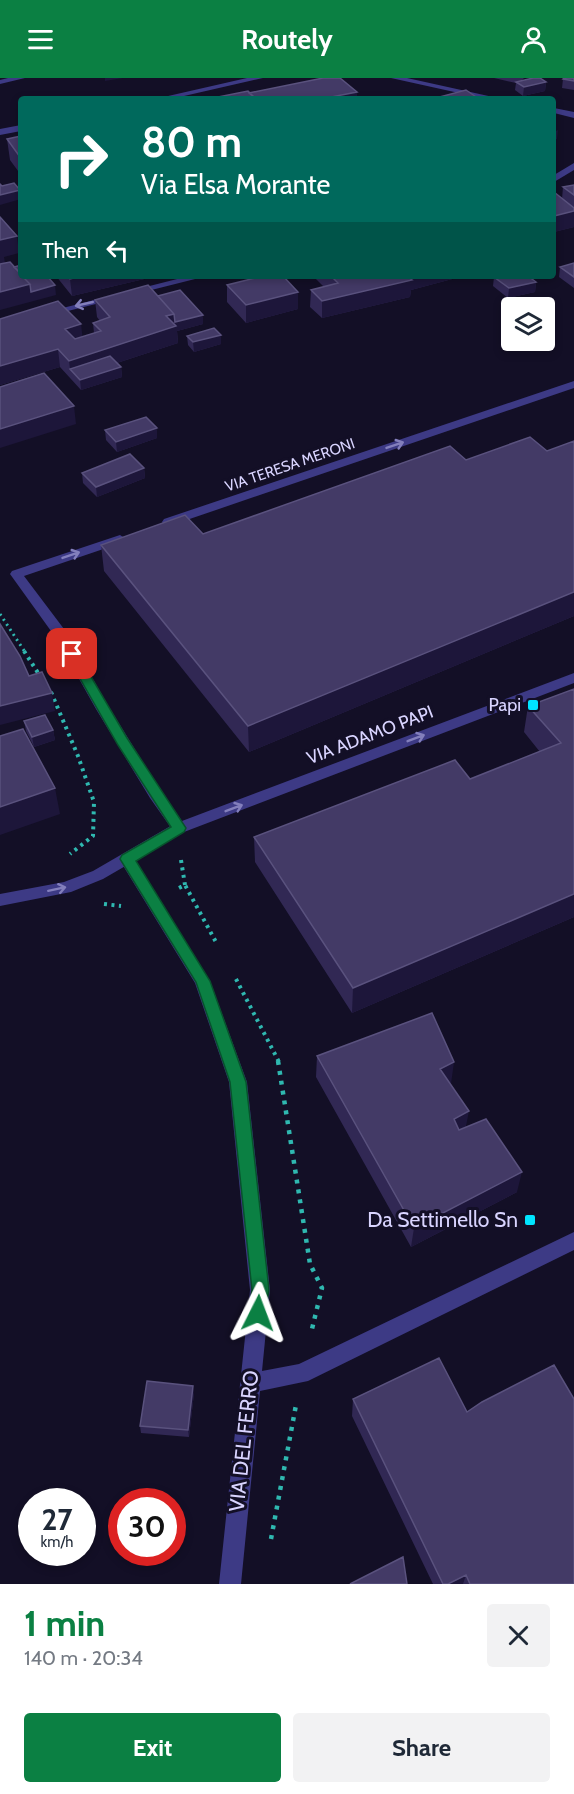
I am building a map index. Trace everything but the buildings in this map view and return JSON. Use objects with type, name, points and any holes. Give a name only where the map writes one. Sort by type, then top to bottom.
[{"type":"street","points":[[0,82],[21,78]]},
{"type":"street","points":[[173,96],[259,78]]},
{"type":"street","points":[[395,78],[483,96]]},
{"type":"street","points":[[556,111],[574,115]]},
{"type":"street","points":[[0,132],[18,129]]},
{"type":"street","points":[[556,178],[574,166]]},
{"type":"street","points":[[32,316],[189,279]]},
{"type":"street","name":"VIA TERESA MERONI","points":[[161,525],[574,384]]},
{"type":"street","points":[[128,536],[16,574],[62,636],[101,706],[155,794],[179,828]]},
{"type":"street","name":"VIA ADAMO PAPI","points":[[0,900],[66,888],[98,875],[179,828],[574,678]]},
{"type":"street","name":"VIA DEL FERRO","points":[[127,859],[202,981],[238,1082],[261,1290],[230,1584]]},
{"type":"street","points":[[250,1383],[301,1374],[574,1241]]},
{"type":"path","points":[[0,614],[43,680]]},
{"type":"path","points":[[49,689],[78,756],[94,802],[93,836],[68,855],[56,857],[66,888]]},
{"type":"path","points":[[185,885],[180,861],[186,855]]},
{"type":"place","name":"Papi","points":[[533,705]]},
{"type":"place","name":"Da Settimello Sn","points":[[530,1220]]},
{"type":"route","points":[[72,654],[123,742],[179,828],[127,859],[202,981],[238,1082],[261,1290],[258,1313]]}]
